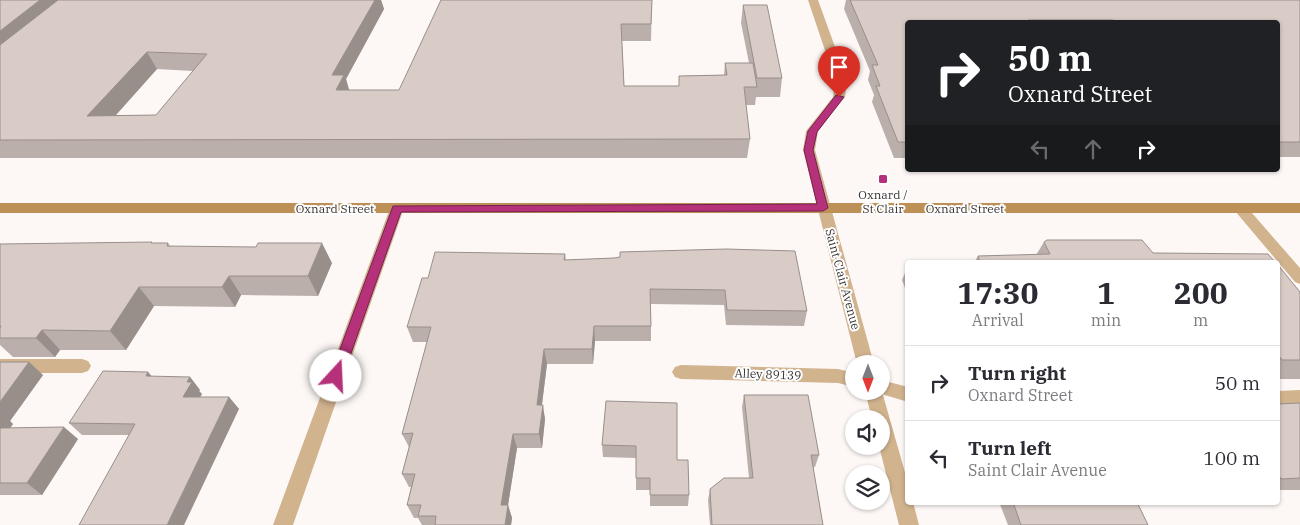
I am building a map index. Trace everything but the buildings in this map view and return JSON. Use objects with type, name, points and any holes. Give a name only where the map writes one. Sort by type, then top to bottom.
[{"type":"main road","name":"Oxnard Street","points":[[0,208],[1300,208]]},
{"type":"street","name":"Saint Clair Avenue","points":[[813,0],[841,80],[839,97],[812,131],[809,150],[864,355]]},
{"type":"street","points":[[283,525],[397,208]]},
{"type":"street","points":[[1240,208],[1300,278]]},
{"type":"street","points":[[0,366],[82,366]]},
{"type":"street","name":"Alley 89139","points":[[681,372],[838,376],[845,378]]},
{"type":"street","points":[[890,390],[905,393]]},
{"type":"street","points":[[1280,398],[1300,398]]},
{"type":"street","points":[[890,453],[909,525]]},
{"type":"place","name":"Oxnard / St Clair","points":[[883,179]]},
{"type":"route","points":[[336,376],[397,208],[823,208],[809,150],[812,131],[839,97]]}]
